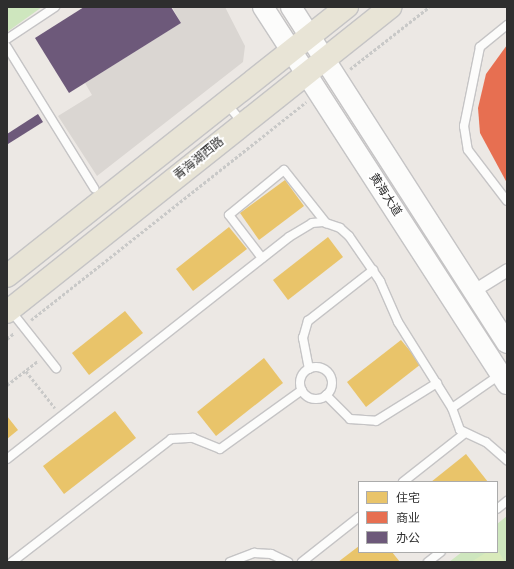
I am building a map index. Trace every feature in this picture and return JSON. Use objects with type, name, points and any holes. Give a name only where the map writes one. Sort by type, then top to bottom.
[{"type":"main road","points":[[7,276],[347,7]]},
{"type":"main road","name":"青海湖西路","points":[[13,316],[243,124],[390,7]]},
{"type":"street","name":"黄海大道","points":[[264,7],[504,379]]},
{"type":"street","name":"黄海大道","points":[[291,7],[507,343]]},
{"type":"street","points":[[474,291],[507,270]]},
{"type":"lane","points":[[7,39],[55,7]]},
{"type":"lane","points":[[507,25],[480,47],[464,126],[468,150],[507,201]]},
{"type":"lane","points":[[7,47],[94,188]]},
{"type":"lane","points":[[225,102],[243,124]]},
{"type":"lane","points":[[262,258],[229,214],[284,170],[326,223]]},
{"type":"lane","points":[[7,459],[301,228],[326,223],[340,228],[349,236],[373,270],[398,322],[452,408],[456,423],[465,433],[486,442],[507,460]]},
{"type":"lane","points":[[309,369],[302,338],[308,321],[373,270]]},
{"type":"lane","points":[[13,316],[56,368]]},
{"type":"lane","points":[[326,396],[331,387],[331,377],[324,369],[309,369],[302,376],[302,390],[310,398],[326,396],[350,418],[363,423],[376,421],[436,383]]},
{"type":"lane","points":[[452,408],[504,379]]},
{"type":"lane","points":[[12,562],[171,439],[193,438],[220,449],[302,390]]},
{"type":"lane","points":[[404,481],[465,433]]},
{"type":"lane","points":[[498,508],[507,501]]},
{"type":"lane","points":[[302,562],[358,518]]},
{"type":"lane","points":[[230,562],[254,553],[271,554],[288,562]]},
{"type":"lane","points":[[428,562],[440,553]]},
{"type":"path","points":[[337,77],[429,7]]},
{"type":"path","points":[[7,339],[13,316],[319,92]]},
{"type":"path","points":[[7,385],[45,355]]},
{"type":"path","points":[[26,370],[61,417]]},
{"type":"green space","points":[[7,7],[42,7],[7,32]]},
{"type":"green space","points":[[507,516],[507,562],[449,562],[461,553],[498,553],[498,523]]},
{"type":"green space","points":[[498,551],[505,562],[471,562],[485,553],[498,553]]},
{"type":"shaded area","points":[[172,7],[225,7],[245,46],[243,62],[97,176],[58,116],[92,95],[85,83],[181,23]]},
{"type":"building: 住宅","points":[[285,180],[304,206],[259,240],[240,213]]},
{"type":"building: 住宅","points":[[229,227],[247,249],[193,291],[176,269]]},
{"type":"building: 住宅","points":[[328,237],[343,257],[288,300],[273,280]]},
{"type":"building: 住宅","points":[[125,311],[143,333],[89,375],[72,353]]},
{"type":"building: 住宅","points":[[401,340],[421,364],[366,407],[347,382]]},
{"type":"building: 住宅","points":[[264,358],[283,383],[216,436],[197,412]]},
{"type":"building: 住宅","points":[[115,411],[136,438],[64,494],[43,466]]},
{"type":"building: 住宅","points":[[7,416],[18,430],[7,439]]},
{"type":"building: 住宅","points":[[466,454],[487,481],[432,481]]},
{"type":"building: 住宅","points":[[358,547],[358,553],[393,553],[400,562],[338,562]]},
{"type":"building: 商业","points":[[507,45],[507,183],[480,133],[478,108],[486,74]]},
{"type":"building: 办公","points":[[84,7],[171,7],[181,23],[69,93],[35,38]]},
{"type":"building: 办公","points":[[38,114],[43,122],[8,144],[7,134]]}]
